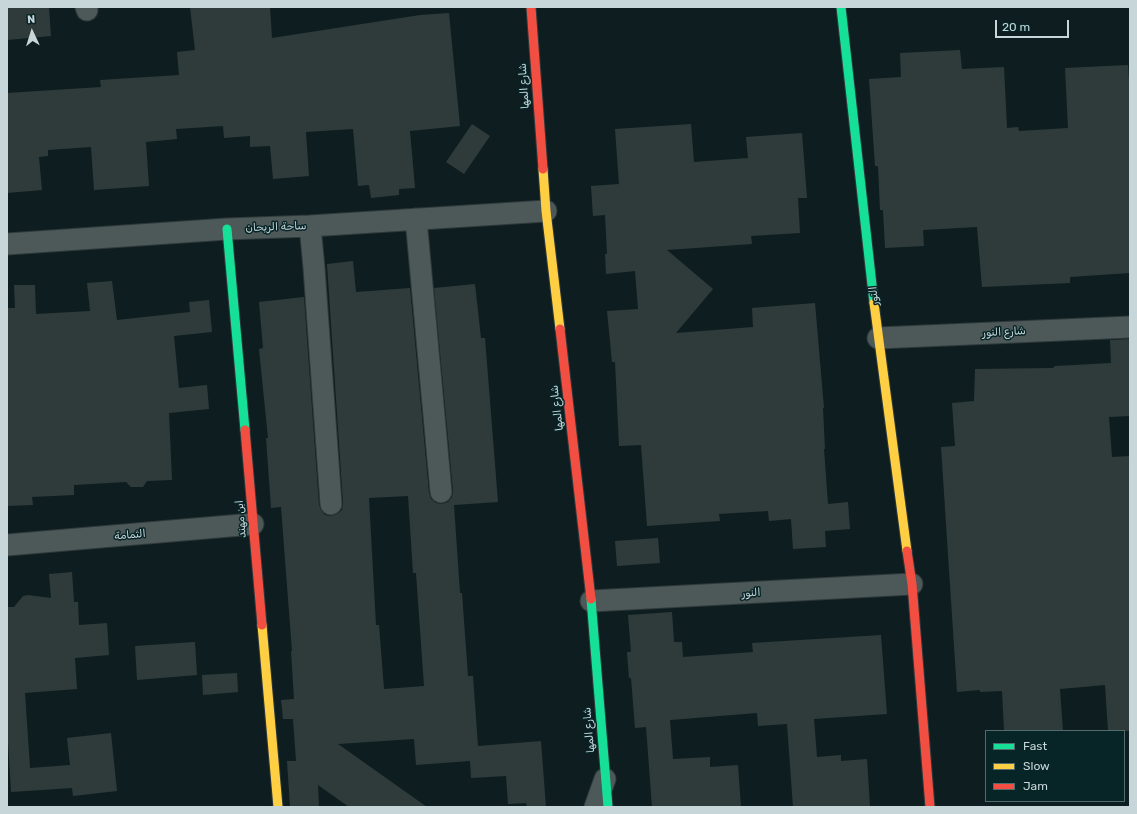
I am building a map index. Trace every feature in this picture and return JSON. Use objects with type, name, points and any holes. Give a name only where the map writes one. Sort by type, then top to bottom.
[{"type":"street","name":"شارع المها","points":[[531,7],[546,211],[591,601],[608,807]]},
{"type":"street","name":"النور","points":[[841,7],[878,338],[912,584],[930,807]]},
{"type":"street","name":"ساحة الريحان","points":[[7,244],[226,229],[310,226],[546,211]]},
{"type":"street","points":[[416,219],[441,492]]},
{"type":"street","points":[[310,226],[331,504]]},
{"type":"street","name":"ابن مهند","points":[[226,229],[278,807]]},
{"type":"street","name":"شارع النور","points":[[878,338],[1130,327]]},
{"type":"street","name":"الثمامة","points":[[7,545],[253,524]]},
{"type":"street","name":"النور","points":[[591,601],[912,584]]},
{"type":"street","points":[[595,807],[606,779]]},
{"type":"building","points":[[7,7],[49,7],[51,36],[7,40]]},
{"type":"building","points":[[190,7],[270,7],[272,38],[420,15],[449,13],[460,126],[410,131],[415,188],[399,189],[399,195],[371,198],[369,185],[358,186],[353,129],[306,132],[309,176],[273,179],[270,146],[250,147],[250,136],[224,138],[223,126],[176,129],[177,139],[146,142],[149,186],[94,190],[91,147],[48,150],[48,156],[39,157],[42,190],[7,193],[7,93],[101,87],[100,80],[179,75],[177,52],[195,50]]},
{"type":"building","points":[[960,50],[962,69],[1004,67],[1007,128],[1018,127],[1019,131],[1068,128],[1065,68],[1128,65],[1130,92],[1130,273],[1070,277],[1070,283],[982,287],[977,227],[923,230],[924,246],[885,248],[883,210],[880,210],[878,166],[875,166],[869,79],[901,77],[900,53]]},
{"type":"building","points":[[472,124],[490,136],[464,174],[446,162]]},
{"type":"building","points":[[691,124],[694,162],[748,158],[746,137],[802,133],[807,198],[798,198],[800,233],[751,236],[752,244],[667,250],[713,289],[676,333],[753,327],[752,308],[815,303],[824,408],[824,449],[828,504],[848,502],[850,529],[825,531],[826,547],[793,549],[791,519],[769,521],[768,511],[719,514],[720,521],[647,526],[641,445],[619,446],[615,362],[612,362],[607,311],[638,309],[635,271],[606,274],[605,254],[607,254],[605,215],[593,216],[591,186],[619,184],[615,129]]},
{"type":"building","points":[[353,261],[356,292],[410,288],[429,493],[431,499],[436,503],[442,504],[448,502],[452,497],[453,491],[434,288],[475,284],[481,338],[485,338],[498,502],[454,505],[460,593],[462,593],[468,676],[473,676],[478,746],[541,741],[546,807],[527,807],[526,803],[508,804],[506,776],[471,778],[470,761],[416,765],[414,739],[338,744],[427,807],[349,807],[318,785],[319,807],[290,807],[287,761],[296,761],[293,719],[283,719],[281,700],[294,699],[292,651],[281,507],[271,508],[266,438],[268,438],[259,349],[263,348],[259,302],[304,297],[319,505],[325,515],[331,516],[337,514],[342,510],[343,503],[327,264]],"holes":[[[408,496],[413,573],[416,573],[424,686],[384,689],[379,625],[376,625],[369,498]]]},
{"type":"building","points":[[112,281],[117,320],[190,312],[189,302],[209,300],[212,332],[174,336],[179,388],[207,385],[209,409],[169,413],[172,480],[147,481],[143,487],[131,487],[126,482],[74,485],[74,495],[32,497],[33,505],[7,506],[7,308],[15,308],[14,285],[35,285],[36,314],[90,311],[87,283]]},
{"type":"building","points":[[1130,339],[1130,416],[1109,417],[1112,457],[1130,456],[1130,731],[1108,730],[1105,685],[1060,689],[1063,730],[1004,730],[1002,691],[980,692],[980,690],[957,692],[941,447],[955,446],[952,403],[974,401],[975,369],[1053,368],[1055,366],[1111,363],[1110,340]]},
{"type":"building","points":[[658,538],[660,563],[617,566],[615,541]]},
{"type":"building","points":[[72,572],[74,602],[78,602],[79,625],[107,623],[109,655],[75,658],[77,689],[25,693],[30,768],[70,765],[67,738],[111,733],[117,791],[73,796],[72,788],[11,792],[7,725],[7,607],[14,607],[23,596],[28,595],[51,598],[49,574]]},
{"type":"building","points":[[672,612],[674,642],[682,642],[683,657],[753,652],[752,643],[881,635],[887,714],[814,719],[817,757],[841,755],[841,761],[867,759],[870,807],[793,807],[787,724],[758,726],[757,713],[670,720],[673,759],[710,757],[710,767],[738,765],[741,807],[652,807],[646,727],[635,728],[631,678],[629,678],[627,652],[631,652],[628,615]]},
{"type":"building","points":[[195,642],[197,675],[137,680],[135,646]]},
{"type":"building","points":[[237,673],[238,692],[203,695],[202,675]]},
{"type":"traffic: fast","points":[[841,7],[874,303]]},
{"type":"traffic: fast","points":[[227,229],[245,430]]},
{"type":"traffic: fast","points":[[591,599],[608,807]]},
{"type":"traffic: slow","points":[[543,169],[546,211],[560,329]]},
{"type":"traffic: slow","points":[[874,303],[907,551]]},
{"type":"traffic: slow","points":[[262,625],[278,807]]},
{"type":"traffic: jam","points":[[531,7],[543,169]]},
{"type":"traffic: jam","points":[[560,329],[591,599]]},
{"type":"traffic: jam","points":[[245,430],[262,625]]},
{"type":"traffic: jam","points":[[907,551],[912,584],[930,807]]}]
